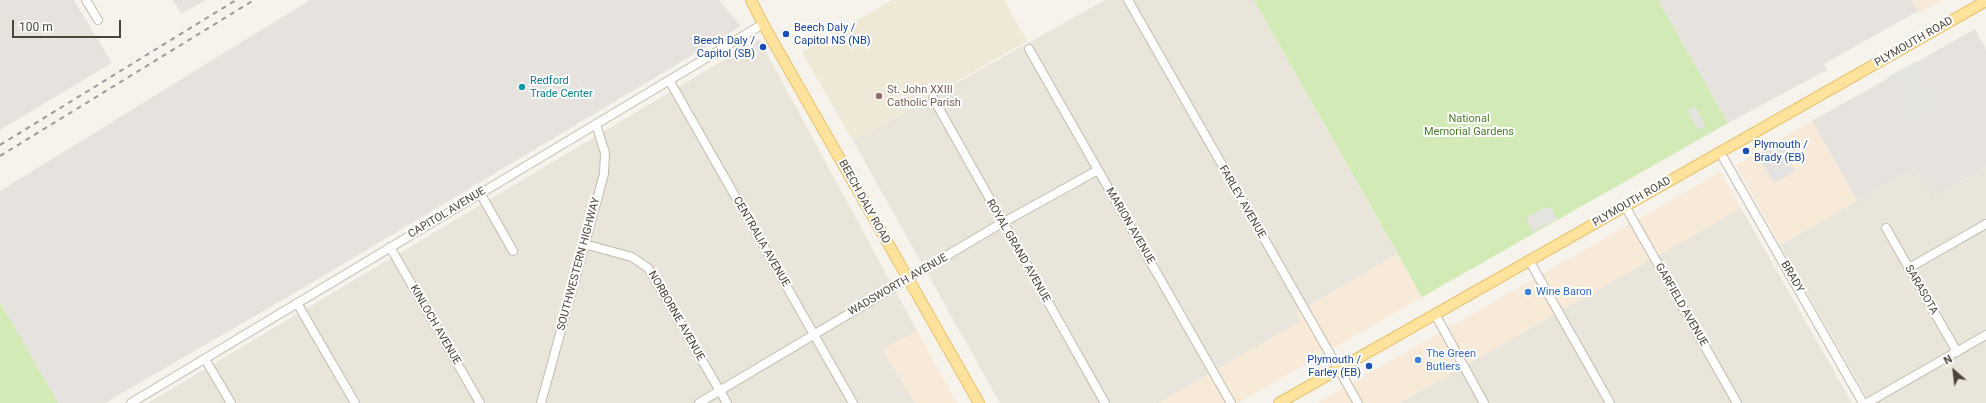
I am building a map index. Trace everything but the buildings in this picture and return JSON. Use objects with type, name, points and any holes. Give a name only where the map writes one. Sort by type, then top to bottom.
[{"type":"main road","name":"BEECH DALY ROAD","points":[[751,0],[763,24],[979,403]]},
{"type":"main road","name":"PLYMOUTH ROAD","points":[[1279,403],[1986,1]]},
{"type":"street","points":[[86,0],[98,20]]},
{"type":"street","name":"FARLEY AVENUE","points":[[1128,0],[1358,403]]},
{"type":"street","name":"CAPITOL AVENUE","points":[[131,403],[763,24]]},
{"type":"street","name":"MARION AVENUE","points":[[1030,49],[1231,403]]},
{"type":"street","name":"CENTRALIA AVENUE","points":[[669,80],[852,403]]},
{"type":"street","name":"ROYAL GRAND AVENUE","points":[[933,98],[1002,223],[1105,403]]},
{"type":"street","name":"SOUTHWESTERN HIGHWAY","points":[[541,403],[605,166],[605,153],[596,124]]},
{"type":"street","name":"BRADY","points":[[1720,152],[1863,403]]},
{"type":"street","name":"WADSWORTH AVENUE","points":[[699,403],[1002,223],[1098,170]]},
{"type":"street","points":[[480,193],[513,251]]},
{"type":"street","name":"GARFIELD AVENUE","points":[[1625,206],[1737,403]]},
{"type":"street","points":[[1909,268],[1986,224]]},
{"type":"street","name":"SARASOTA","points":[[1886,228],[1957,352]]},
{"type":"street","name":"NORBORNE AVENUE","points":[[584,244],[632,257],[648,268],[727,403]]},
{"type":"street","name":"KINLOCH AVENUE","points":[[390,247],[480,403]]},
{"type":"street","points":[[1529,260],[1610,403]]},
{"type":"street","points":[[297,303],[355,403]]},
{"type":"street","points":[[1435,314],[1484,403]]},
{"type":"street","points":[[1867,403],[1986,335]]},
{"type":"street","points":[[205,359],[231,403]]},
{"type":"shaded area","points":[[0,0],[74,0],[112,63],[0,130]]},
{"type":"shaded area","points":[[173,0],[206,0],[181,14]]},
{"type":"shaded area","points":[[310,0],[719,0],[741,26],[303,288],[105,403],[58,403],[0,302],[0,191]]},
{"type":"shaded area","name":"St. John XXIII Catholic Parish","points":[[892,0],[1004,0],[1027,41],[853,141],[802,52]]},
{"type":"shaded area","points":[[1105,0],[1254,0],[1397,254],[1297,313],[1301,321],[1159,403],[1000,403],[853,141]]},
{"type":"shaded area","points":[[1658,0],[1911,0],[1918,11],[1824,64],[1827,70],[1728,123]]},
{"type":"shaded area","points":[[1911,0],[1942,0],[1919,13]]},
{"type":"shaded area","points":[[1975,29],[1986,49],[1986,167],[1932,197],[1915,167],[1857,200],[1812,121]]},
{"type":"shaded area","points":[[759,39],[917,331],[883,350],[915,403],[148,403]]},
{"type":"shaded area","points":[[1917,61],[1942,103],[1898,128],[1890,114],[1904,106],[1889,76]]},
{"type":"shaded area","points":[[1695,106],[1706,126],[1698,130],[1687,111]]},
{"type":"shaded area","points":[[1812,121],[1857,200],[1780,245],[1736,165]]},
{"type":"shaded area","points":[[1784,139],[1795,160],[1791,163],[1796,171],[1774,183],[1757,154]]},
{"type":"shaded area","points":[[1915,167],[1933,197],[1986,167],[1986,403],[1870,403],[1780,245]]},
{"type":"shaded area","points":[[1720,172],[1741,208],[1399,403],[1317,403]]},
{"type":"shaded area","points":[[1546,207],[1551,208],[1557,219],[1533,232],[1526,218]]},
{"type":"shaded area","points":[[1741,208],[1852,403],[1399,403]]},
{"type":"shaded area","points":[[1397,254],[1422,297],[1238,403],[1159,403],[1301,321],[1297,313]]},
{"type":"shaded area","points":[[917,331],[957,403],[915,403],[883,349]]},
{"type":"green space","name":"National Memorial Gardens","points":[[1254,0],[1658,0],[1728,123],[1422,297]]},
{"type":"green space","points":[[0,302],[58,403],[0,403]]},
{"type":"railway","points":[[0,145],[236,0]]},
{"type":"railway","points":[[0,156],[254,0]]},
{"type":"place","name":"Beech Daly / Capitol NS (NB)","points":[[786,34]]},
{"type":"place","name":"Beech Daly / Capitol (SB)","points":[[763,47]]},
{"type":"place","name":"Redford Trade Center","points":[[522,87]]},
{"type":"place","name":"St. John XXIII Catholic Parish","points":[[879,96]]},
{"type":"place","name":"Plymouth / Brady (EB)","points":[[1746,151]]},
{"type":"place","name":"Wine Baron","points":[[1528,292]]},
{"type":"place","name":"The Green Butlers","points":[[1418,360]]},
{"type":"place","name":"Plymouth / Farley (EB)","points":[[1369,366]]}]
